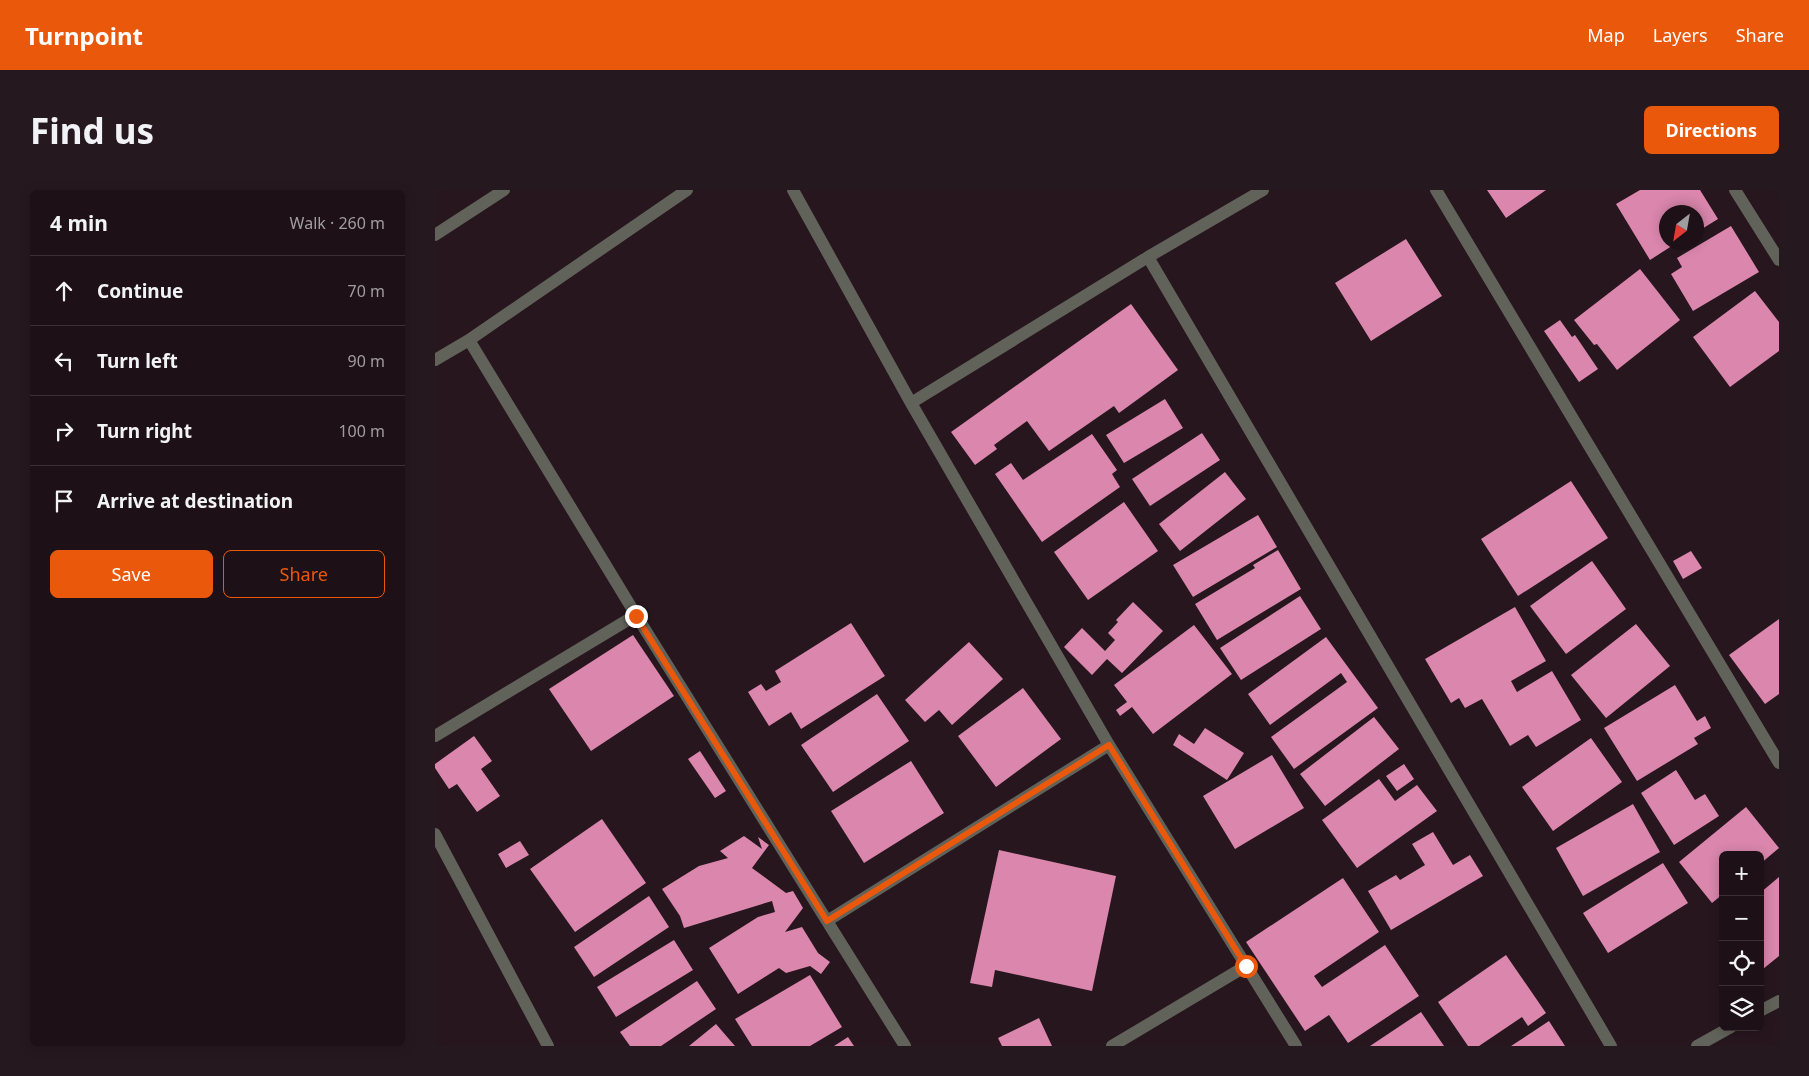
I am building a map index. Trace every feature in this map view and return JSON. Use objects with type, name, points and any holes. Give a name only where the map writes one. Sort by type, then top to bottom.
[{"type":"street","points":[[435,234],[504,190]]},
{"type":"street","points":[[435,360],[469,340],[687,190]]},
{"type":"street","points":[[793,190],[911,403],[1109,745],[1296,1046]]},
{"type":"street","points":[[911,403],[1148,257],[1263,190]]},
{"type":"street","points":[[1436,190],[1779,763]]},
{"type":"street","points":[[1735,190],[1779,260]]},
{"type":"street","points":[[1148,257],[1611,1046]]},
{"type":"street","points":[[469,340],[636,616],[905,1046]]},
{"type":"street","points":[[435,736],[636,616]]},
{"type":"street","points":[[827,921],[1109,745]]},
{"type":"street","points":[[435,834],[548,1046]]},
{"type":"street","points":[[1112,1046],[1246,966]]},
{"type":"street","points":[[1764,1010],[1779,1001]]},
{"type":"street","points":[[1697,1046],[1724,1031]]},
{"type":"building","points":[[1487,190],[1546,190],[1506,218]]},
{"type":"building","points":[[1640,190],[1700,190],[1718,219],[1704,228],[1704,205],[1659,205],[1659,250],[1666,250],[1650,260],[1616,204]]},
{"type":"building","points":[[1731,226],[1759,272],[1693,311],[1671,274],[1682,267],[1677,258],[1690,250],[1704,250],[1704,242]]},
{"type":"building","points":[[1406,239],[1442,296],[1371,341],[1335,283]]},
{"type":"building","points":[[1640,269],[1680,320],[1617,370],[1597,344],[1594,345],[1574,320]]},
{"type":"building","points":[[1755,291],[1779,322],[1779,351],[1730,387],[1693,337]]},
{"type":"building","points":[[1131,304],[1178,370],[1119,413],[1114,406],[1049,451],[1027,421],[994,445],[997,449],[975,465],[951,432]]},
{"type":"building","points":[[1560,320],[1572,337],[1575,335],[1598,369],[1579,382],[1544,331]]},
{"type":"building","points":[[1165,399],[1183,428],[1124,463],[1106,435]]},
{"type":"building","points":[[1202,433],[1220,460],[1150,506],[1132,479]]},
{"type":"building","points":[[1092,434],[1117,470],[1112,474],[1120,487],[1042,542],[995,474],[1011,463],[1023,480]]},
{"type":"building","points":[[1225,472],[1246,499],[1180,551],[1159,524]]},
{"type":"building","points":[[1571,481],[1608,538],[1518,596],[1481,539]]},
{"type":"building","points":[[1124,502],[1158,551],[1088,600],[1054,552]]},
{"type":"building","points":[[1258,515],[1277,547],[1193,597],[1173,565]]},
{"type":"building","points":[[1278,550],[1301,589],[1217,640],[1195,604],[1255,568],[1253,565]]},
{"type":"building","points":[[1691,551],[1702,568],[1683,579],[1673,561]]},
{"type":"building","points":[[1592,561],[1626,609],[1566,654],[1530,606]]},
{"type":"building","points":[[1300,596],[1321,629],[1241,680],[1220,648]]},
{"type":"building","points":[[1133,602],[1163,631],[1122,673],[1107,659],[1092,675],[1064,647],[1082,628],[1105,651],[1115,640],[1108,633],[1118,622],[1116,620]]},
{"type":"building","points":[[1515,607],[1546,661],[1511,681],[1517,692],[1552,671],[1581,720],[1536,747],[1528,735],[1510,746],[1482,699],[1465,708],[1459,698],[1451,703],[1425,659]]},
{"type":"building","points":[[1779,619],[1779,694],[1765,704],[1729,655]]},
{"type":"building","points":[[851,623],[885,676],[801,729],[791,712],[769,726],[748,692],[761,684],[766,691],[781,682],[775,671]]},
{"type":"building","points":[[1636,624],[1670,666],[1606,718],[1571,675]]},
{"type":"building","points":[[1194,625],[1232,674],[1153,734],[1132,707],[1120,716],[1116,710],[1127,702],[1114,685]]},
{"type":"building","points":[[633,635],[674,696],[591,751],[549,689]]},
{"type":"building","points":[[1326,637],[1378,708],[1294,769],[1271,737],[1347,682],[1341,673],[1270,725],[1248,694]]},
{"type":"building","points":[[969,642],[1003,679],[952,725],[939,710],[925,722],[905,700]]},
{"type":"building","points":[[1675,685],[1697,721],[1705,716],[1711,728],[1694,738],[1698,744],[1637,781],[1604,728]]},
{"type":"building","points":[[1023,688],[1061,739],[996,787],[958,736]]},
{"type":"building","points":[[877,694],[909,741],[833,792],[801,745]]},
{"type":"building","points":[[1374,717],[1399,749],[1325,806],[1300,774]]},
{"type":"building","points":[[1205,728],[1244,753],[1227,780],[1173,745],[1179,734],[1194,744]]},
{"type":"building","points":[[474,736],[492,761],[481,769],[500,796],[477,812],[457,784],[449,789],[435,768],[435,764]]},
{"type":"building","points":[[1591,738],[1622,782],[1553,831],[1522,787]]},
{"type":"building","points":[[700,751],[726,791],[715,798],[688,759]]},
{"type":"building","points":[[1272,755],[1304,808],[1235,849],[1203,796]]},
{"type":"building","points":[[911,761],[944,813],[864,863],[831,811]]},
{"type":"building","points":[[1404,764],[1414,779],[1397,791],[1386,776]]},
{"type":"building","points":[[1676,770],[1695,800],[1705,794],[1719,816],[1674,845],[1641,793]]},
{"type":"building","points":[[1379,779],[1395,801],[1417,785],[1437,811],[1357,868],[1322,820]]},
{"type":"building","points":[[1633,804],[1660,852],[1583,896],[1556,848]]},
{"type":"building","points":[[1746,807],[1779,848],[1764,861],[1764,851],[1719,851],[1719,897],[1712,903],[1679,862]]},
{"type":"building","points":[[602,819],[646,883],[575,932],[530,869]]},
{"type":"building","points":[[1433,832],[1453,865],[1470,855],[1483,876],[1391,930],[1368,891],[1396,875],[1400,880],[1425,865],[1412,844]]},
{"type":"building","points":[[744,836],[762,849],[758,837],[769,845],[752,868],[786,893],[793,891],[803,908],[785,932],[802,927],[818,953],[830,962],[821,974],[810,966],[786,973],[779,968],[738,994],[709,948],[758,917],[775,912],[772,901],[684,928],[680,916],[662,889],[699,866],[728,858],[720,851]]},
{"type":"building","points":[[520,841],[529,855],[506,868],[498,854]]},
{"type":"building","points":[[999,850],[1116,876],[1092,991],[995,970],[992,987],[970,983]]},
{"type":"building","points":[[1663,863],[1688,903],[1608,953],[1583,913]]},
{"type":"building","points":[[1779,877],[1779,956],[1764,968],[1764,896],[1764,890]]},
{"type":"building","points":[[1343,878],[1379,932],[1314,976],[1322,987],[1385,945],[1419,996],[1348,1043],[1329,1015],[1305,1031],[1246,942]]},
{"type":"building","points":[[649,896],[669,927],[594,977],[574,947]]},
{"type":"building","points":[[674,940],[693,970],[616,1017],[597,987]]},
{"type":"building","points":[[1506,955],[1546,1013],[1528,1026],[1522,1017],[1479,1046],[1468,1046],[1438,1002]]},
{"type":"building","points":[[810,975],[842,1027],[810,1046],[752,1046],[735,1019]]},
{"type":"building","points":[[697,981],[716,1009],[661,1046],[630,1046],[620,1032]]},
{"type":"building","points":[[1421,1012],[1444,1046],[1370,1046]]},
{"type":"building","points":[[1039,1018],[1052,1046],[1002,1046],[998,1038]]},
{"type":"building","points":[[1549,1021],[1565,1046],[1511,1046]]},
{"type":"building","points":[[716,1024],[735,1046],[689,1046]]},
{"type":"building","points":[[848,1037],[854,1046],[834,1046]]},
{"type":"route","points":[[636,616],[827,921],[1109,745],[1246,966]]}]
